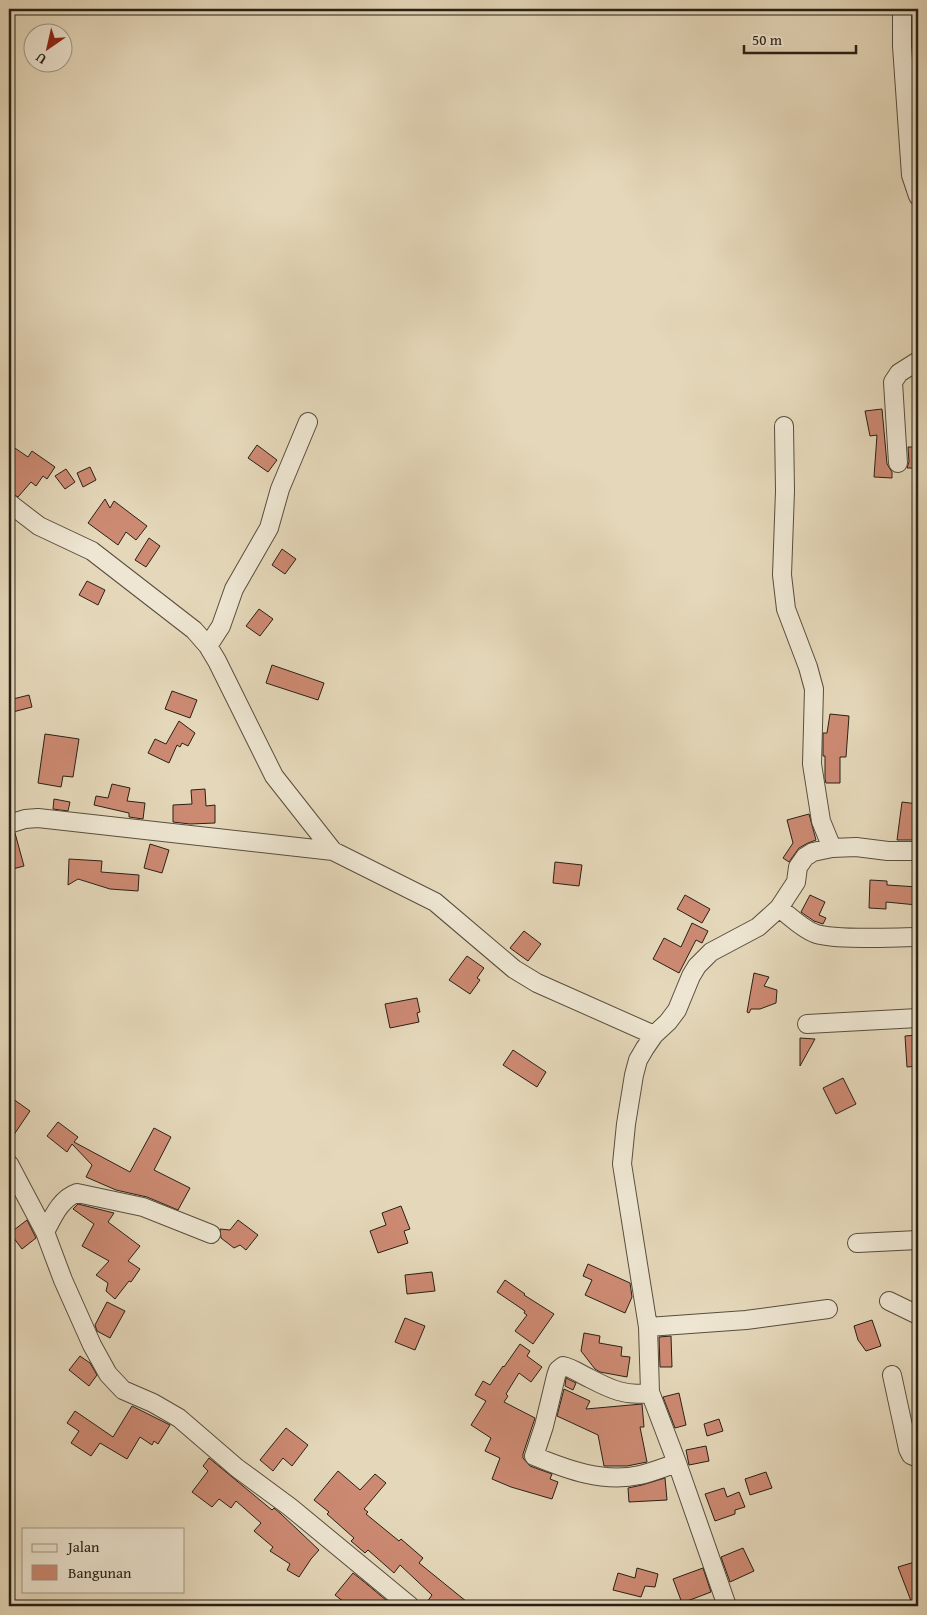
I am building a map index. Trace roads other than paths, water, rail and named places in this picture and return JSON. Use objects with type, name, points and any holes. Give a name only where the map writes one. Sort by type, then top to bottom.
[{"type":"street","points":[[902,9],[902,46],[918,196]]},
{"type":"street","points":[[898,463],[893,382],[899,373],[918,361]]},
{"type":"street","points":[[208,646],[221,626],[234,590],[269,528],[280,489],[308,422]]},
{"type":"street","points":[[784,426],[782,575],[786,609],[814,689],[812,764],[821,821],[832,848]]},
{"type":"street","points":[[9,503],[39,526],[92,551],[194,630],[208,646],[217,661],[274,776],[333,850]]},
{"type":"street","points":[[9,824],[25,819],[38,818],[333,850],[435,902],[514,969],[537,983],[654,1035]]},
{"type":"street","points":[[727,1606],[678,1463],[650,1392],[648,1326],[622,1164],[634,1075],[638,1060],[654,1035],[668,1022],[677,1010],[691,976],[705,958],[711,952],[758,926],[779,908],[796,882],[800,865],[805,857],[813,852],[832,848],[856,847],[918,851]]},
{"type":"street","points":[[779,908],[816,934],[847,937],[918,937]]},
{"type":"street","points":[[807,1024],[918,1018]]},
{"type":"street","points":[[9,1164],[44,1232],[92,1345],[108,1374],[123,1390],[153,1402],[179,1418],[237,1468],[290,1507],[410,1606]]},
{"type":"street","points":[[44,1232],[61,1204],[77,1193],[143,1207],[211,1234]]},
{"type":"street","points":[[857,1243],[918,1240]]},
{"type":"street","points":[[889,1301],[918,1315]]},
{"type":"street","points":[[648,1326],[746,1320],[828,1309]]},
{"type":"street","points":[[650,1392],[631,1394],[621,1392],[563,1366],[558,1370],[556,1376],[544,1426],[534,1456],[567,1470],[592,1476],[639,1475],[678,1463]]},
{"type":"street","points":[[892,1375],[908,1449],[911,1455],[918,1458]]}]
